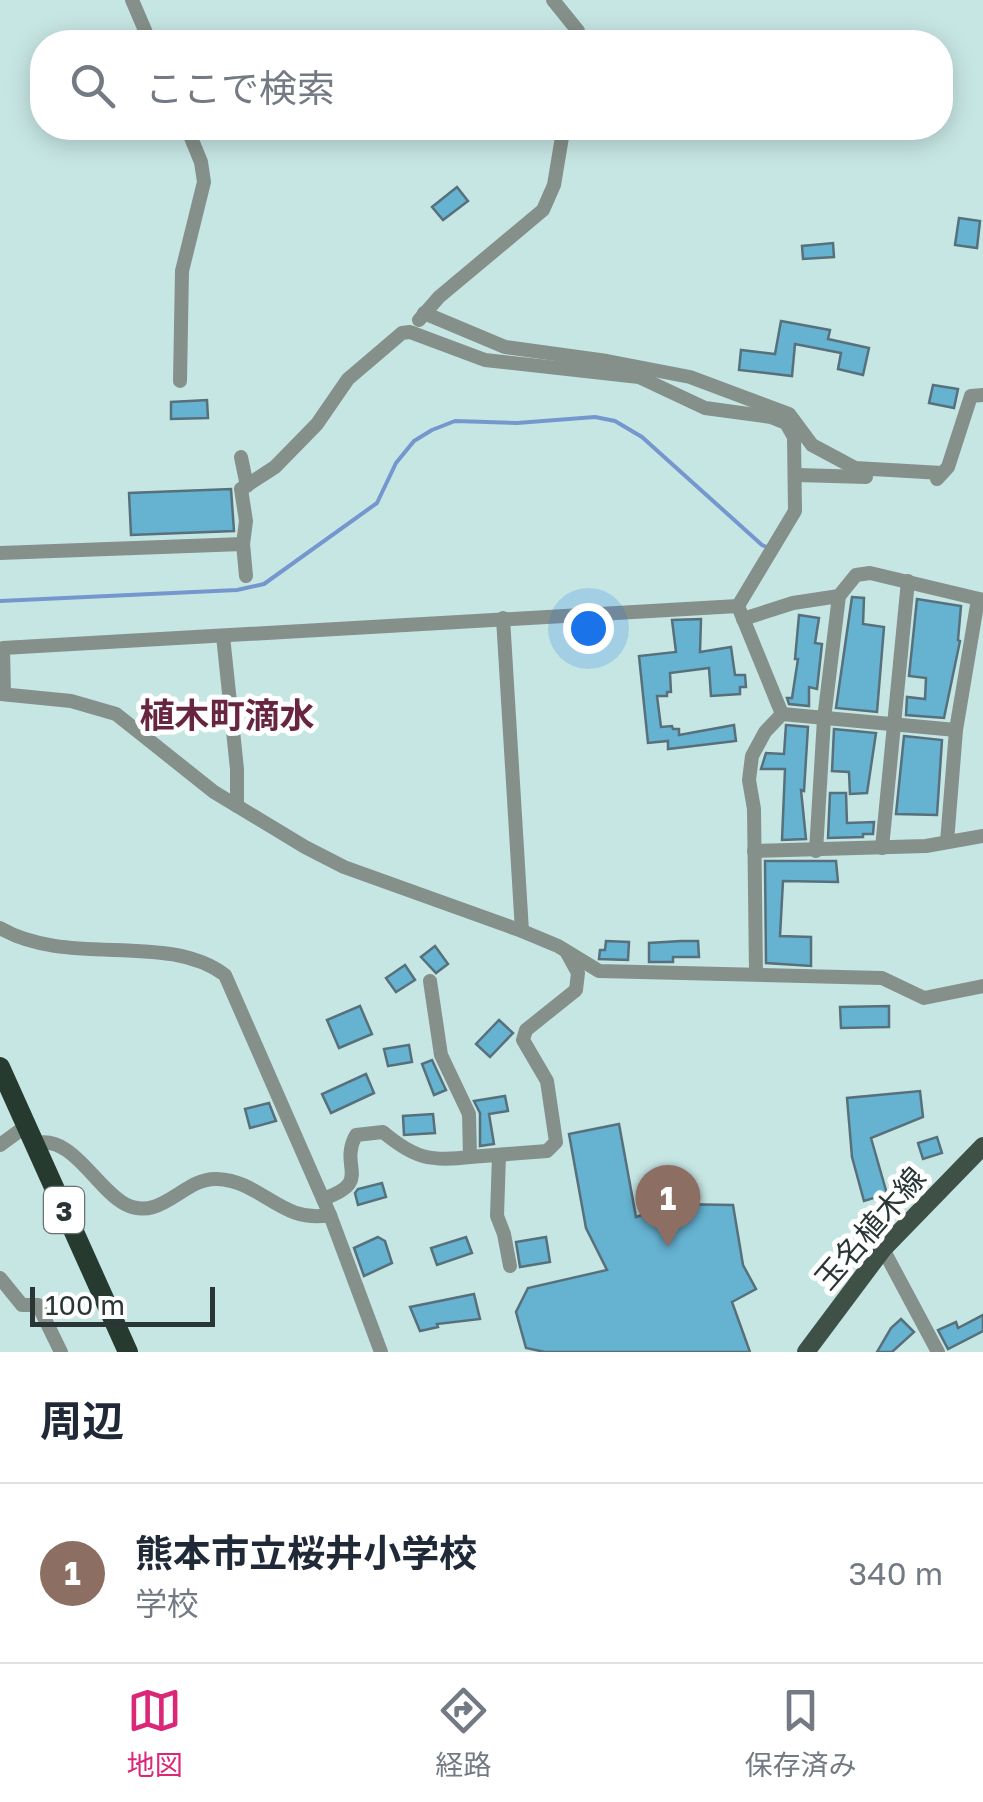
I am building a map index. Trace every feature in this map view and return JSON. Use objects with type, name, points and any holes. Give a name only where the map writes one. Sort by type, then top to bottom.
[{"type":"highway","name":"3","points":[[0,1067],[128,1352]]},
{"type":"main road","name":"玉名植木線","points":[[806,1352],[883,1249],[983,1146]]},
{"type":"street","points":[[132,0],[145,30]]},
{"type":"street","points":[[553,0],[578,30]]},
{"type":"street","points":[[180,381],[182,271],[204,182],[192,140]]},
{"type":"street","points":[[410,332],[424,313],[542,210],[554,185],[561,140]]},
{"type":"street","points":[[424,313],[506,347],[690,377],[789,414],[812,445],[855,468],[942,473]]},
{"type":"street","points":[[246,576],[246,521],[240,489],[275,467],[317,424],[348,379],[402,334],[410,332],[485,360],[639,378],[705,408],[771,417],[786,423],[794,437],[795,511],[741,612]]},
{"type":"street","points":[[796,475],[936,480],[948,467],[972,396],[983,395]]},
{"type":"street","points":[[241,456],[247,486]]},
{"type":"street","points":[[0,553],[243,544]]},
{"type":"street","points":[[816,851],[824,720],[838,596],[856,575],[870,572],[980,600],[956,730],[947,842]]},
{"type":"street","points":[[882,848],[908,581]]},
{"type":"street","points":[[838,596],[741,612],[504,618],[3,648],[2,694],[71,701],[116,714],[214,792],[344,866],[522,930],[566,950],[599,971],[882,978],[924,998],[983,986]]},
{"type":"street","points":[[741,612],[782,714]]},
{"type":"street","points":[[504,618],[522,930]]},
{"type":"street","points":[[223,636],[237,769],[237,806]]},
{"type":"street","points":[[782,714],[956,730]]},
{"type":"street","points":[[756,974],[754,809],[749,780],[752,756],[765,732],[782,714]]},
{"type":"street","points":[[754,851],[882,848],[983,836]]},
{"type":"street","points":[[0,928],[22,940],[68,948],[187,956],[209,962],[226,975],[330,1215],[381,1352]]},
{"type":"street","points":[[323,1199],[345,1191],[353,1179],[350,1146],[356,1134],[383,1132],[398,1145],[429,1160],[547,1151],[556,1142],[546,1081],[523,1040],[526,1030],[576,990],[578,972],[566,950]]},
{"type":"street","points":[[430,981],[441,1055],[469,1114],[470,1157]]},
{"type":"street","points":[[0,1146],[30,1135],[60,1145],[115,1198],[130,1207],[161,1206],[208,1178],[238,1180],[294,1215],[311,1219],[330,1215]]},
{"type":"street","points":[[499,1155],[497,1216],[510,1266]]},
{"type":"street","points":[[883,1249],[938,1352]]},
{"type":"street","points":[[0,1278],[22,1304],[38,1305],[60,1352]]},
{"type":"building","points":[[457,187],[468,201],[443,220],[432,207]]},
{"type":"building","points":[[959,218],[980,221],[977,248],[955,245]]},
{"type":"building","points":[[833,243],[834,257],[803,259],[802,246]]},
{"type":"building","points":[[781,321],[830,330],[828,339],[869,348],[863,375],[838,369],[841,353],[795,344],[792,376],[739,370],[741,350],[775,354]]},
{"type":"building","points":[[933,385],[958,389],[954,408],[929,403]]},
{"type":"building","points":[[207,400],[208,418],[171,419],[171,402]]},
{"type":"building","points":[[231,489],[234,531],[131,535],[129,493]]},
{"type":"building","points":[[852,597],[864,598],[863,624],[884,627],[877,712],[836,708]]},
{"type":"building","points":[[917,599],[961,606],[960,641],[944,718],[906,715],[907,697],[925,699],[926,678],[909,676]]},
{"type":"building","points":[[799,615],[819,618],[815,643],[822,644],[817,689],[809,687],[809,706],[789,704],[787,698],[792,698],[798,659]]},
{"type":"building","points":[[701,619],[700,652],[731,647],[735,675],[745,675],[746,687],[740,687],[740,694],[711,696],[709,668],[670,673],[671,692],[657,696],[661,727],[679,729],[679,735],[734,725],[736,741],[668,749],[668,741],[648,743],[639,656],[676,652],[672,620]]},
{"type":"building","points":[[786,725],[808,727],[804,791],[801,790],[806,839],[782,840],[785,769],[761,769],[766,753],[784,754]]},
{"type":"building","points":[[834,729],[876,733],[867,793],[850,794],[849,772],[832,771]]},
{"type":"building","points":[[904,736],[942,740],[937,815],[896,814]]},
{"type":"building","points":[[830,793],[846,793],[847,823],[874,822],[873,834],[828,838]]},
{"type":"building","points":[[765,861],[836,861],[838,882],[783,881],[780,936],[811,937],[811,966],[766,963]]},
{"type":"building","points":[[606,941],[629,942],[628,960],[599,959]]},
{"type":"building","points":[[698,941],[699,957],[649,962],[649,943]]},
{"type":"building","points":[[435,946],[448,964],[436,973],[421,957]]},
{"type":"building","points":[[405,965],[415,980],[396,992],[386,978]]},
{"type":"building","points":[[360,1006],[372,1034],[339,1048],[327,1020]]},
{"type":"building","points":[[889,1006],[889,1027],[841,1028],[840,1007]]},
{"type":"building","points":[[499,1020],[513,1033],[490,1057],[476,1044]]},
{"type":"building","points":[[409,1045],[412,1062],[388,1066],[384,1049]]},
{"type":"building","points":[[432,1060],[446,1090],[434,1095],[422,1064]]},
{"type":"building","points":[[366,1074],[374,1093],[331,1113],[322,1094]]},
{"type":"building","points":[[920,1091],[923,1117],[871,1138],[887,1194],[864,1201],[852,1157],[847,1098]]},
{"type":"building","points":[[505,1096],[508,1111],[489,1114],[494,1144],[480,1146],[480,1113],[474,1101]]},
{"type":"building","points":[[269,1103],[276,1121],[250,1128],[245,1109]]},
{"type":"building","points":[[433,1114],[435,1133],[404,1135],[403,1116]]},
{"type":"building","points":[[619,1124],[636,1217],[674,1204],[733,1205],[743,1265],[756,1289],[732,1302],[750,1352],[545,1352],[526,1348],[516,1312],[528,1288],[607,1270],[586,1228],[569,1134]]},
{"type":"building","points":[[937,1137],[942,1153],[923,1159],[918,1143]]},
{"type":"building","points":[[382,1183],[386,1197],[358,1205],[358,1189]]},
{"type":"building","points":[[378,1237],[385,1241],[392,1263],[364,1276],[354,1248]]},
{"type":"building","points":[[466,1237],[472,1253],[437,1265],[431,1248]]},
{"type":"building","points":[[546,1237],[550,1262],[520,1267],[516,1242]]},
{"type":"building","points":[[474,1294],[480,1319],[437,1324],[438,1327],[420,1331],[410,1307]]},
{"type":"building","points":[[983,1315],[983,1331],[948,1349],[938,1330],[956,1322],[958,1328]]},
{"type":"building","points":[[901,1319],[914,1332],[892,1352],[877,1352],[891,1328]]},
{"type":"waterway","points":[[0,601],[237,590],[264,584],[377,503],[396,463],[414,441],[455,421],[517,423],[595,417],[615,421],[642,437],[769,548]]},
{"type":"place","name":"熊本市立桜井小学校","points":[[668,1247]]},
{"type":"district","name":"植木町滴水","points":[[227,715]]}]
